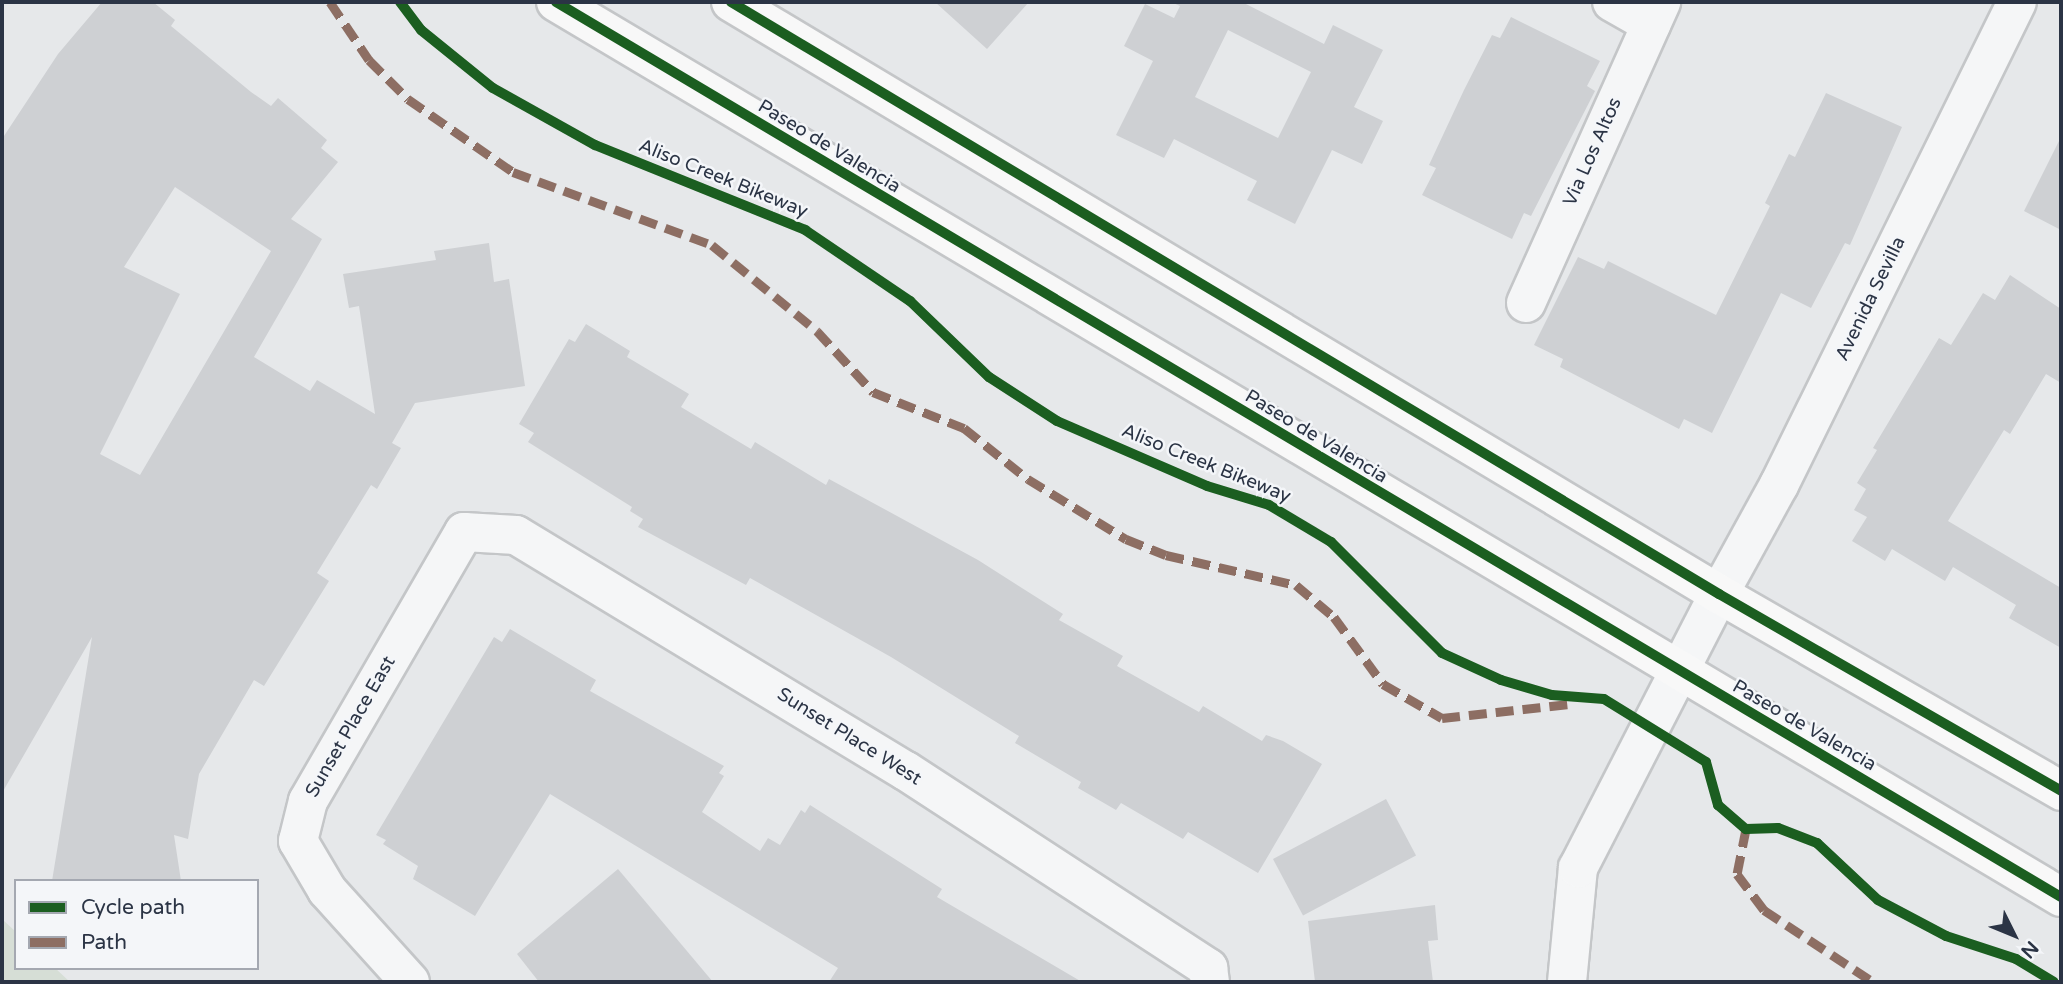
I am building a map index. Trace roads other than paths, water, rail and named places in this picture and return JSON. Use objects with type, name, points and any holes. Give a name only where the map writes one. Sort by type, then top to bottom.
[{"type":"main road","name":"Paseo de Valencia","points":[[556,2],[1678,673],[2061,897]]},
{"type":"main road","points":[[731,2],[1718,594],[2061,791]]},
{"type":"street","points":[[1612,2],[1656,13]]},
{"type":"street","name":"Avenida Sevilla","points":[[1567,982],[1578,868],[1718,594],[1779,485],[2017,2]]},
{"type":"street","name":"Via Los Altos","points":[[1526,303],[1656,13]]},
{"type":"street","name":"Sunset Place East","points":[[410,982],[327,890],[298,841],[307,801],[464,532]]},
{"type":"street","name":"Sunset Place West","points":[[464,532],[516,535],[528,542],[917,778],[1208,968],[1210,982]]}]
